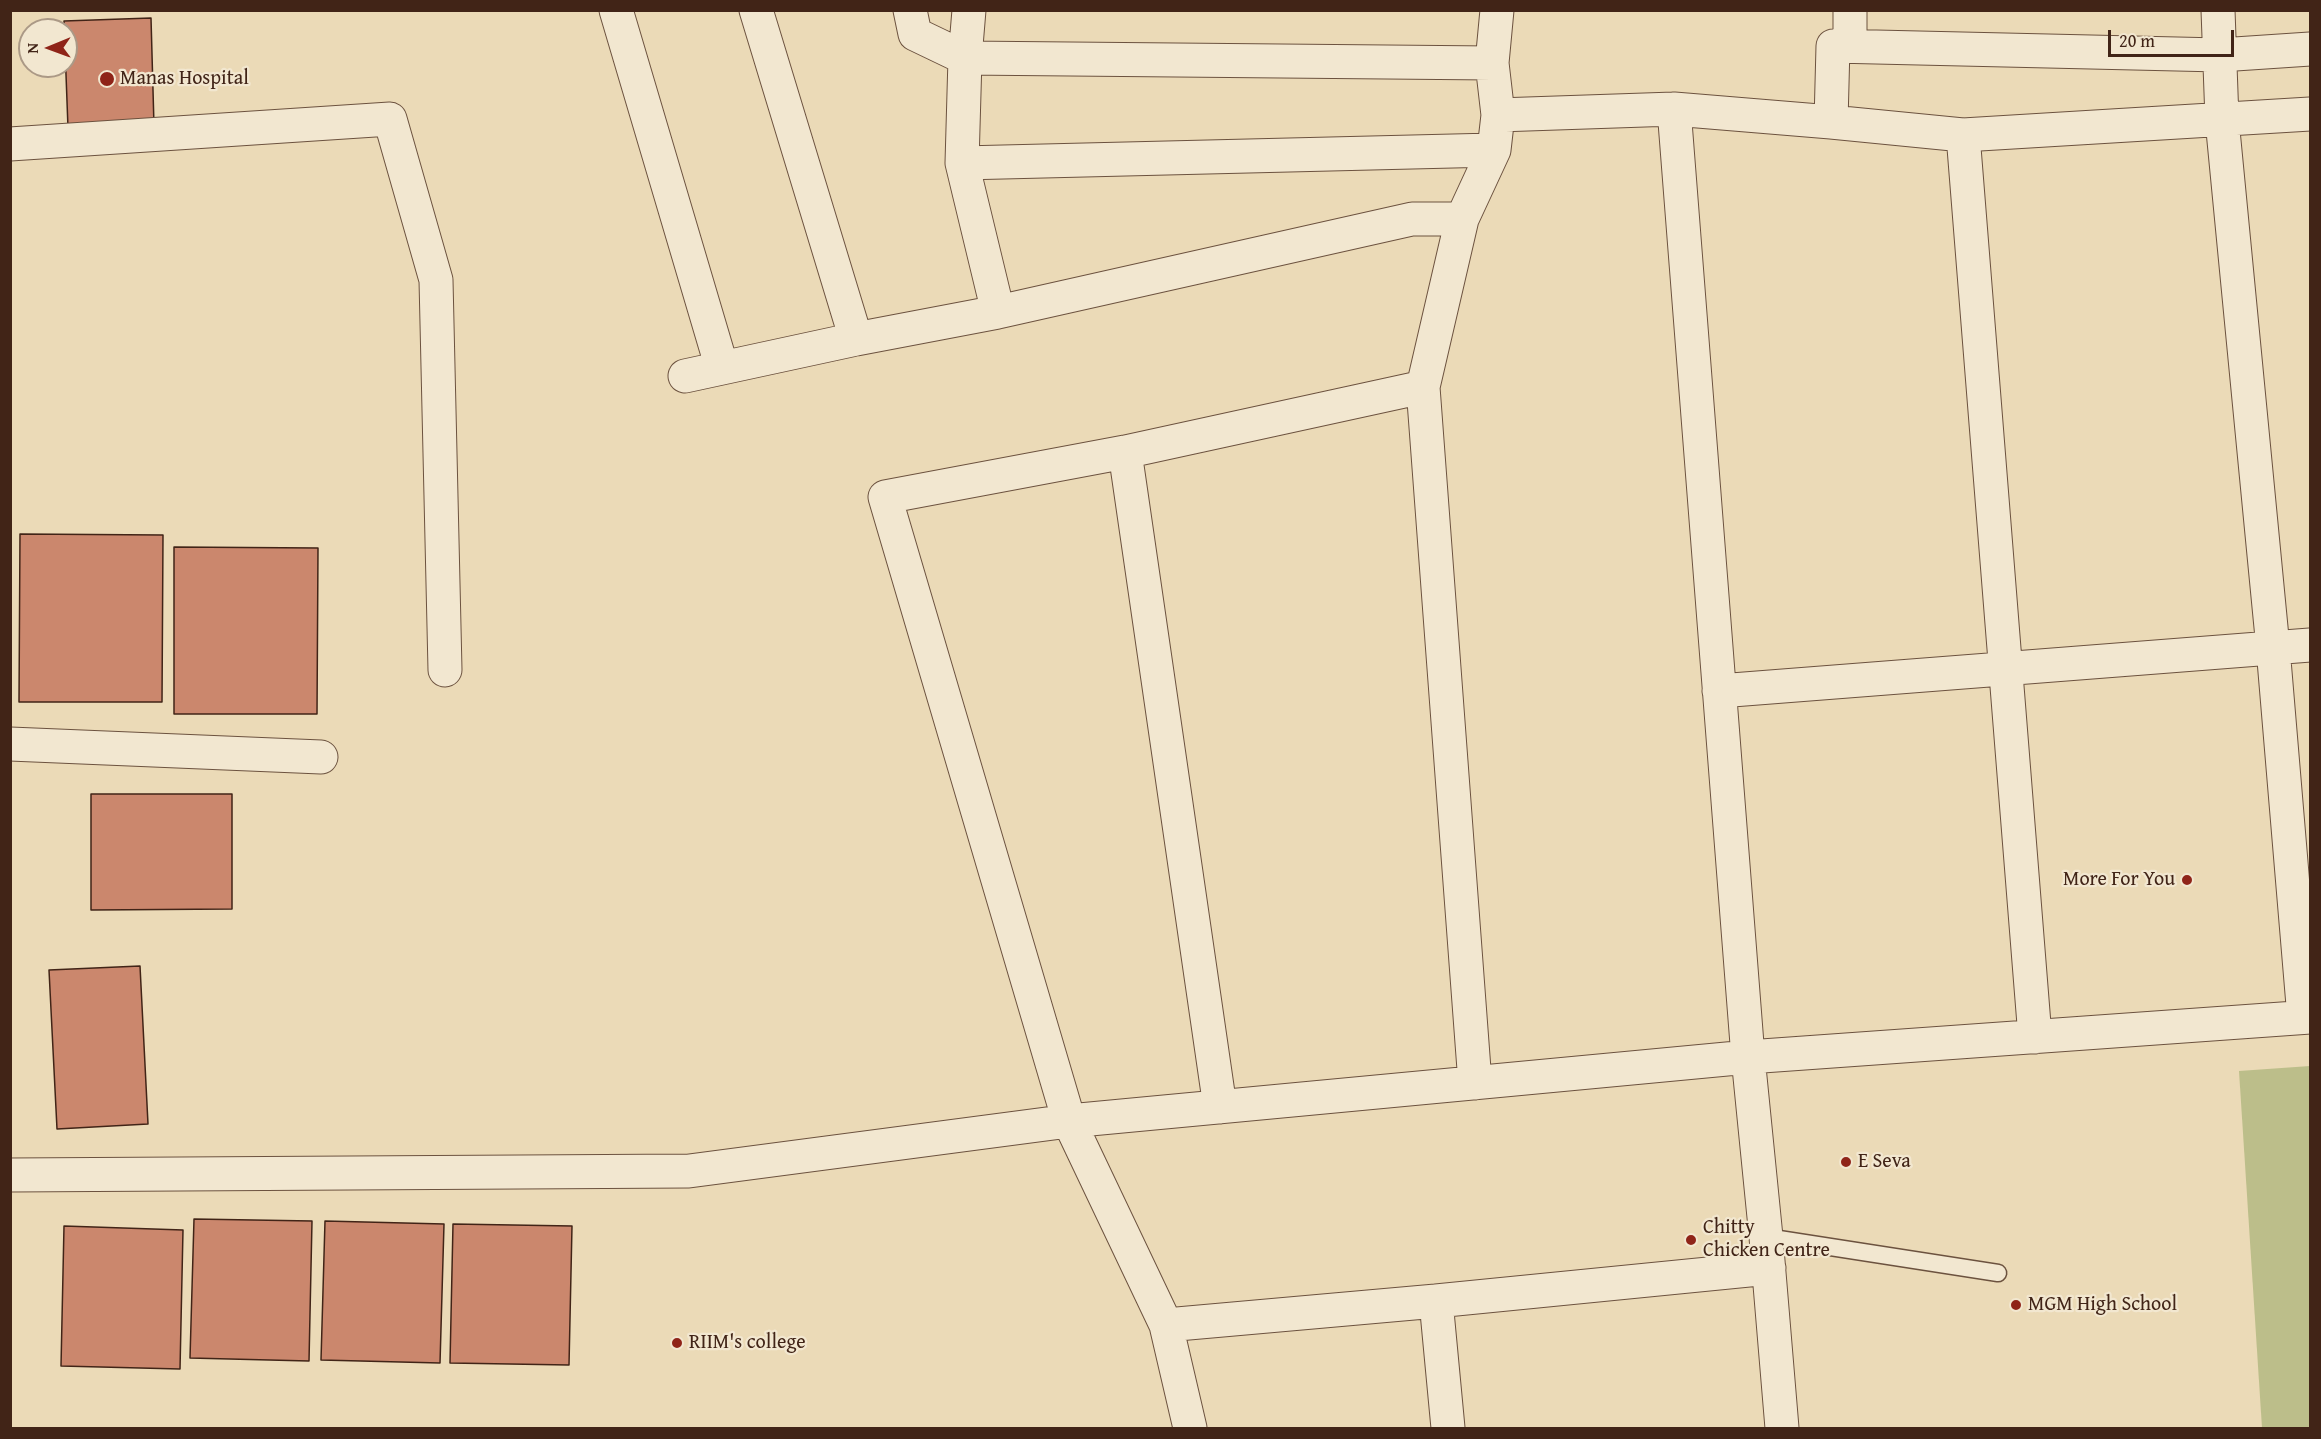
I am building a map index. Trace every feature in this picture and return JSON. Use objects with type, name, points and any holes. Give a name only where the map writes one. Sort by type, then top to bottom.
[{"type":"street","points":[[616,10],[722,368]]},
{"type":"street","points":[[756,10],[856,339]]},
{"type":"street","points":[[910,10],[915,34],[965,58],[1492,63]]},
{"type":"street","points":[[969,10],[965,58],[962,163],[998,312]]},
{"type":"street","points":[[1475,1083],[1423,387],[1462,219],[1494,150],[1498,115],[1492,63],[1497,10]]},
{"type":"street","points":[[1850,10],[1850,46]]},
{"type":"street","points":[[10,1175],[689,1171],[1069,1121],[1748,1058],[2307,1017],[2222,120],[2218,10]]},
{"type":"street","points":[[1831,122],[1833,46],[2220,55],[2310,49]]},
{"type":"street","points":[[1498,115],[1674,109],[1963,135],[2310,114]]},
{"type":"street","points":[[1674,109],[1748,1058],[1782,1428]]},
{"type":"street","points":[[10,144],[390,119],[436,280],[445,670]]},
{"type":"street","points":[[1963,135],[2035,1037]]},
{"type":"street","points":[[962,163],[1494,150]]},
{"type":"street","points":[[685,376],[856,339],[998,312],[1412,219],[1462,219]]},
{"type":"street","points":[[1190,1428],[1166,1325],[1069,1121],[885,497],[1125,452],[1423,387]]},
{"type":"street","points":[[1125,452],[1220,1107]]},
{"type":"street","points":[[1719,691],[2310,645]]},
{"type":"street","points":[[10,744],[321,757]]},
{"type":"street","points":[[1166,1325],[1436,1301],[1767,1252]]},
{"type":"street","points":[[1436,1301],[1448,1428]]},
{"type":"lane","points":[[1767,1252],[1998,1273]]},
{"type":"green space","points":[[2310,1066],[2310,1428],[2262,1428],[2239,1071]]},
{"type":"building","points":[[151,18],[154,126],[68,128],[66,78],[78,78],[78,21]]},
{"type":"building","points":[[20,534],[163,535],[162,702],[19,702]]},
{"type":"building","points":[[174,547],[318,548],[317,714],[174,714]]},
{"type":"building","points":[[91,794],[232,794],[232,909],[91,910]]},
{"type":"building","points":[[140,966],[148,1124],[57,1129],[49,970]]},
{"type":"building","points":[[194,1219],[312,1221],[309,1361],[190,1358]]},
{"type":"building","points":[[325,1221],[444,1224],[440,1363],[321,1360]]},
{"type":"building","points":[[453,1224],[572,1226],[569,1365],[450,1363]]},
{"type":"building","points":[[64,1226],[183,1230],[180,1369],[61,1366]]},
{"type":"place","name":"Manas Hospital","points":[[107,79]]},
{"type":"place","name":"More For You","points":[[2187,880]]},
{"type":"place","name":"E Seva","points":[[1846,1162]]},
{"type":"place","name":"Chitty Chicken Centre","points":[[1691,1240]]},
{"type":"place","name":"MGM High School","points":[[2016,1305]]},
{"type":"place","name":"RIIM's college","points":[[677,1343]]}]
